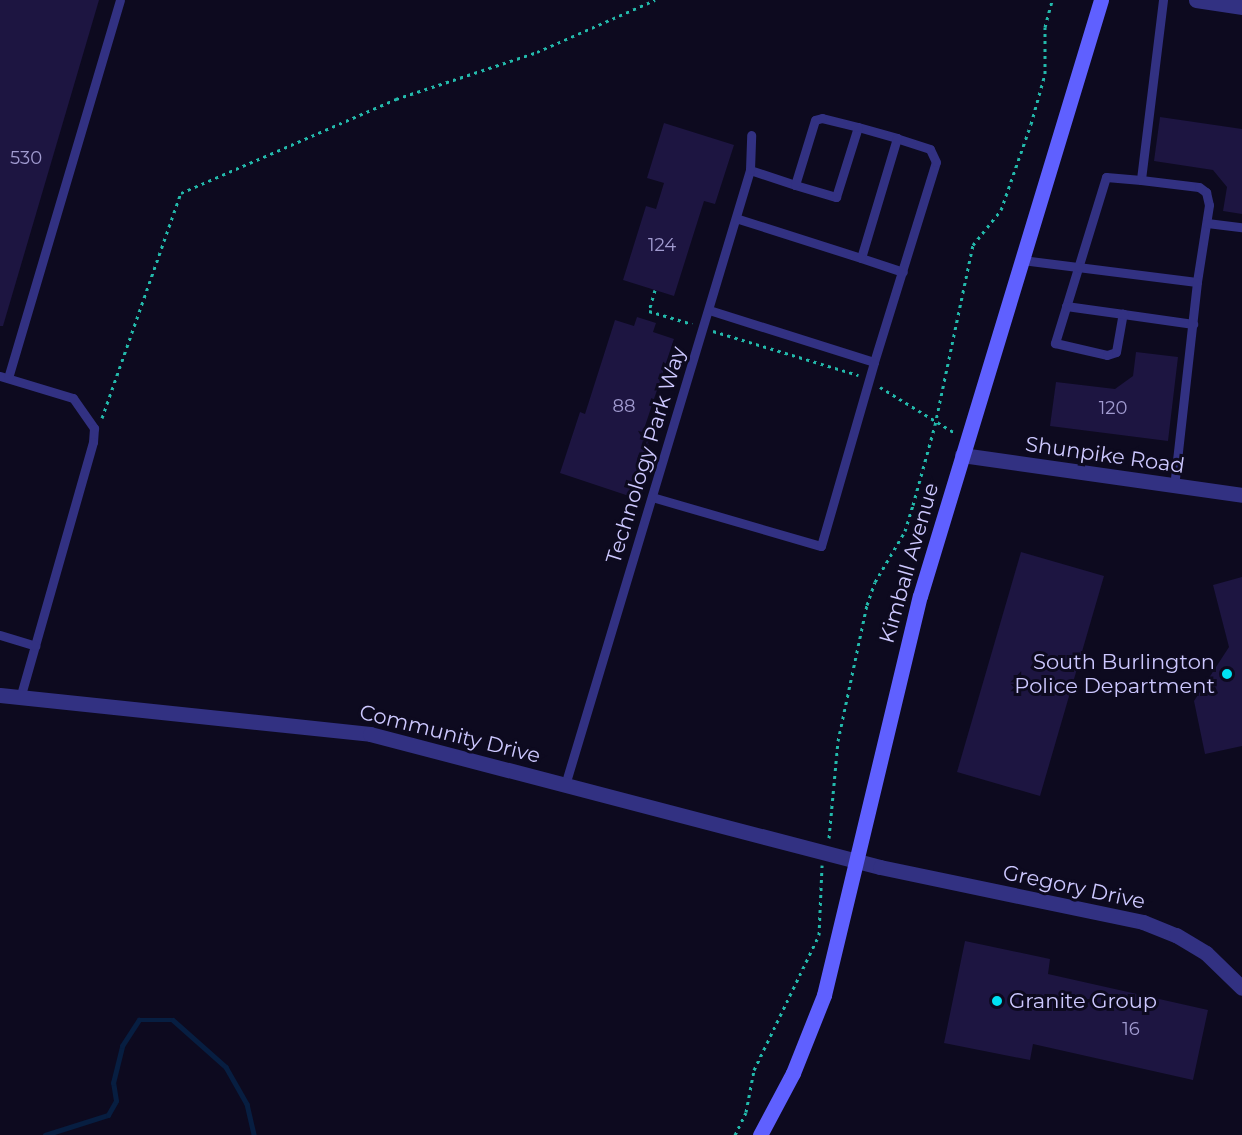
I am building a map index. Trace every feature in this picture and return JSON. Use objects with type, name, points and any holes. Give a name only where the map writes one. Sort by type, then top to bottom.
[{"type":"main road","name":"Kimball Avenue","points":[[760,1135],[818,1014],[857,861],[908,642],[962,455],[1101,0]]},
{"type":"street","points":[[1196,0],[1242,7]]},
{"type":"street","name":"Shunpike Road","points":[[962,455],[1242,495]]},
{"type":"street","name":"Community Drive","points":[[0,695],[370,734],[880,867]]},
{"type":"street","name":"Gregory Drive","points":[[880,867],[1143,922],[1176,935],[1206,953],[1242,988]]},
{"type":"lane","points":[[20,698],[93,442],[94,428],[73,398],[4,377],[120,0]]},
{"type":"lane","points":[[1141,180],[1163,0]]},
{"type":"lane","points":[[652,497],[821,546],[874,362],[936,162],[930,149],[822,118],[816,120],[795,185]]},
{"type":"lane","points":[[750,170],[836,197],[858,127]]},
{"type":"lane","name":"Technology Park Way","points":[[565,785],[750,170],[751,135]]},
{"type":"lane","points":[[861,258],[897,138]]},
{"type":"lane","points":[[1123,314],[1116,352],[1107,355],[1055,343],[1076,268],[1106,177],[1199,187],[1206,192],[1207,223],[1197,282],[1174,486]]},
{"type":"lane","points":[[736,218],[903,272]]},
{"type":"lane","points":[[1207,223],[1242,227]]},
{"type":"lane","points":[[1022,260],[1197,282]]},
{"type":"lane","points":[[1066,306],[1192,324]]},
{"type":"lane","points":[[709,310],[874,362]]},
{"type":"lane","points":[[0,635],[35,646]]},
{"type":"path","points":[[93,442],[181,193],[396,99],[537,52],[656,0]]},
{"type":"path","points":[[735,1135],[746,1112],[754,1070],[819,935],[819,888],[838,741],[867,605],[875,582],[905,531],[935,425],[973,245],[1001,210],[1045,74],[1045,27],[1052,0]]},
{"type":"path","points":[[655,291],[649,311],[692,324]]},
{"type":"path","points":[[713,331],[860,376]]},
{"type":"path","points":[[876,385],[935,425],[955,433]]},
{"type":"building","points":[[0,0],[99,0],[3,326],[0,326]]},
{"type":"building","points":[[1160,117],[1242,129],[1242,214],[1223,211],[1227,187],[1213,170],[1154,161]]},
{"type":"building","points":[[664,123],[734,145],[715,204],[704,201],[674,296],[623,280],[646,206],[656,209],[664,183],[647,178]]},
{"type":"building","points":[[637,317],[656,323],[653,332],[674,339],[642,435],[651,437],[632,497],[560,473],[580,412],[585,414],[615,320],[634,326]]},
{"type":"building","points":[[1136,352],[1178,357],[1168,441],[1050,426],[1056,382],[1115,389],[1133,376]]},
{"type":"building","points":[[1021,552],[1104,576],[1040,796],[957,772]]},
{"type":"building","name":"South Burlington Police Department","points":[[1242,577],[1242,746],[1205,754],[1194,701],[1229,647],[1213,585]]},
{"type":"building","points":[[965,941],[1050,959],[1048,974],[1208,1010],[1193,1080],[1033,1044],[1030,1060],[944,1043]]},
{"type":"waterway","points":[[45,1135],[108,1115],[116,1101],[113,1083],[122,1046],[139,1020],[173,1020],[226,1067],[247,1104],[254,1135]]},
{"type":"place","name":"South Burlington Police Department","points":[[1227,674]]},
{"type":"place","name":"Granite Group","points":[[997,1001]]}]
